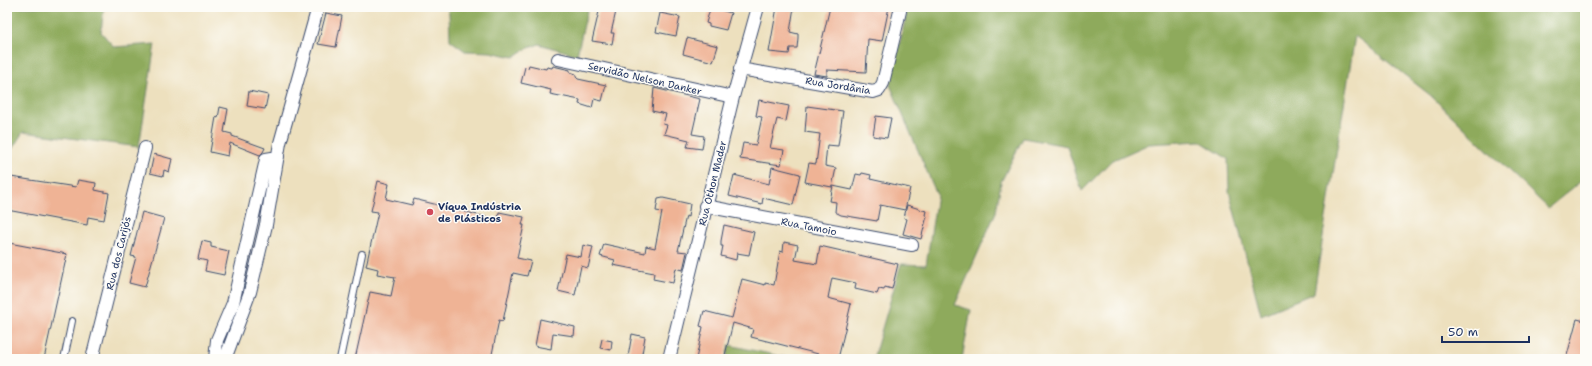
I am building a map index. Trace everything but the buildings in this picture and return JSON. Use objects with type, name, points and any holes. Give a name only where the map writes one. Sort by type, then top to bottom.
[{"type":"street","points":[[225,359],[250,292],[266,225],[280,143],[318,7]]},
{"type":"street","name":"Rua Othon Mader","points":[[669,359],[705,206],[740,68],[758,7]]},
{"type":"street","name":"Rua Jordânia","points":[[740,68],[873,92],[879,90],[883,83],[900,11]]},
{"type":"street","name":"Servidão Nelson Danker","points":[[558,59],[733,97]]},
{"type":"street","name":"Rua dos Carijós","points":[[92,359],[145,148]]},
{"type":"street","points":[[215,359],[217,340],[232,303],[264,164],[266,159],[278,157]]},
{"type":"street","name":"Rua Tamoio","points":[[705,206],[912,245]]},
{"type":"lane","points":[[340,359],[362,254]]},
{"type":"lane","points":[[64,359],[72,322]]},
{"type":"green space","points":[[7,7],[104,7],[101,32],[114,47],[155,44],[139,147],[23,132],[7,157]]},
{"type":"green space","points":[[447,7],[588,7],[577,55],[539,44],[524,50],[514,57],[490,52],[465,51],[450,40],[449,14]]},
{"type":"green space","points":[[908,7],[1585,7],[1585,178],[1548,208],[1430,95],[1355,36],[1314,293],[1261,315],[1229,191],[1228,159],[1200,141],[1149,144],[1111,161],[1082,191],[1067,146],[1023,138],[1001,182],[996,212],[955,305],[971,310],[962,359],[873,359],[901,264],[926,265],[937,195],[890,85]]},
{"type":"green space","points":[[729,345],[793,359],[726,359]]},
{"type":"place","name":"Víqua Indústria de Plásticos","points":[[430,212]]}]
